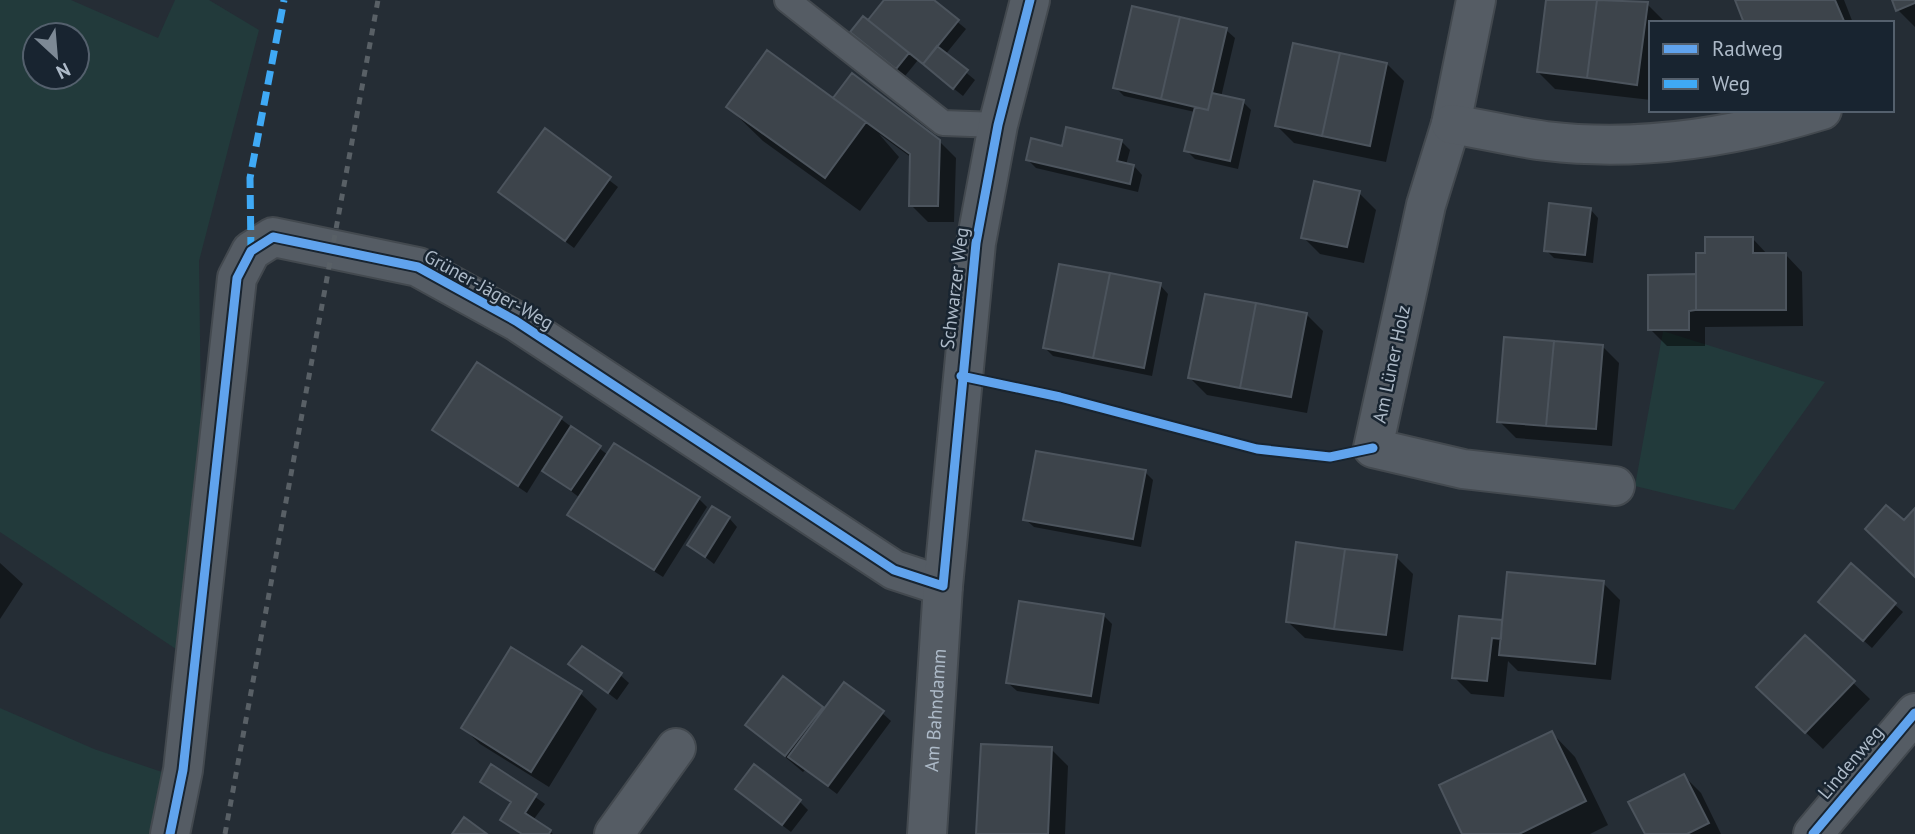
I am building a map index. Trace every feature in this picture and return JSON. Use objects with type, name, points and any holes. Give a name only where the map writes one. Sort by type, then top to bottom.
[{"type":"street","name":"Schwarzer Weg","points":[[943,586],[976,243],[998,125],[1030,0]]},
{"type":"street","name":"Am Lüner Holz","points":[[1476,0],[1451,124],[1426,205],[1373,448],[1463,469],[1615,486]]},
{"type":"street","points":[[1451,124],[1547,141],[1669,142],[1782,122],[1815,112]]},
{"type":"street","name":"Grüner-Jäger-Weg","points":[[170,834],[183,770],[237,278],[251,251],[272,237],[418,267],[516,321],[894,570],[943,586]]},
{"type":"street","name":"Am Bahndamm","points":[[927,834],[943,586]]},
{"type":"street","name":"Lindenweg","points":[[1812,834],[1915,713]]},
{"type":"street","points":[[614,834],[676,748]]},
{"type":"lane","points":[[787,0],[943,122],[998,125]]},
{"type":"green space","points":[[0,0],[71,0],[158,38],[175,0],[209,0],[259,30],[199,261],[202,488],[182,653],[0,532]]},
{"type":"green space","points":[[1663,331],[1825,382],[1734,510],[1635,486]]},
{"type":"green space","points":[[0,708],[94,749],[168,774],[157,834],[0,834]]},
{"type":"building","points":[[884,0],[934,0],[959,20],[923,64],[868,20]]},
{"type":"building","points":[[1546,0],[1597,0],[1587,78],[1537,72]]},
{"type":"building","points":[[1597,0],[1648,2],[1637,85],[1587,78]]},
{"type":"building","points":[[1735,0],[1835,0],[1844,21],[1743,21]]},
{"type":"building","points":[[1892,0],[1915,0],[1915,3],[1896,11]]},
{"type":"building","points":[[1132,6],[1180,17],[1161,99],[1113,88]]},
{"type":"building","points":[[863,16],[909,53],[896,69],[850,32]]},
{"type":"building","points":[[1180,17],[1227,28],[1208,110],[1161,99]]},
{"type":"building","points":[[1293,43],[1340,53],[1322,136],[1275,126]]},
{"type":"building","points":[[937,46],[968,70],[953,89],[923,64]]},
{"type":"building","points":[[767,50],[866,122],[825,178],[726,107]]},
{"type":"building","points":[[1340,53],[1387,63],[1370,146],[1322,136]]},
{"type":"building","points":[[852,73],[940,140],[938,206],[909,206],[910,154],[833,98]]},
{"type":"building","points":[[1212,93],[1244,100],[1230,161],[1184,151],[1195,107],[1208,110]]},
{"type":"building","points":[[1066,127],[1122,140],[1117,161],[1134,165],[1130,184],[1026,160],[1031,138],[1062,146]]},
{"type":"building","points":[[545,128],[611,177],[565,241],[498,192]]},
{"type":"building","points":[[1314,181],[1360,191],[1347,247],[1301,238]]},
{"type":"building","points":[[1549,203],[1591,208],[1585,255],[1544,251]]},
{"type":"building","points":[[1705,237],[1753,237],[1753,253],[1786,253],[1786,310],[1696,310],[1696,253],[1705,253]]},
{"type":"building","points":[[1059,264],[1110,273],[1093,358],[1043,348]]},
{"type":"building","points":[[1110,273],[1161,283],[1144,368],[1093,358]]},
{"type":"building","points":[[1696,274],[1696,310],[1689,311],[1689,330],[1648,330],[1648,275]]},
{"type":"building","points":[[1205,294],[1256,303],[1240,388],[1188,378]]},
{"type":"building","points":[[1256,303],[1307,313],[1291,397],[1240,388]]},
{"type":"building","points":[[1504,337],[1554,341],[1546,426],[1497,422]]},
{"type":"building","points":[[1554,341],[1603,345],[1596,429],[1546,426]]},
{"type":"building","points":[[477,362],[562,417],[518,486],[432,430]]},
{"type":"building","points":[[571,426],[601,446],[571,490],[542,471]]},
{"type":"building","points":[[614,443],[700,497],[654,570],[567,515]]},
{"type":"building","points":[[1036,451],[1146,470],[1133,539],[1023,520]]},
{"type":"building","points":[[1886,505],[1904,520],[1915,508],[1915,577],[1865,529]]},
{"type":"building","points":[[712,506],[730,517],[705,557],[687,545]]},
{"type":"building","points":[[1296,542],[1345,549],[1334,629],[1286,622]]},
{"type":"building","points":[[1345,549],[1397,555],[1386,635],[1334,629]]},
{"type":"building","points":[[1851,563],[1896,603],[1863,641],[1818,602]]},
{"type":"building","points":[[1507,572],[1604,581],[1595,664],[1499,655]]},
{"type":"building","points":[[1019,601],[1104,614],[1091,696],[1006,683]]},
{"type":"building","points":[[1459,616],[1502,620],[1501,639],[1492,638],[1487,681],[1452,678]]},
{"type":"building","points":[[1805,635],[1855,681],[1805,733],[1756,687]]},
{"type":"building","points":[[582,646],[622,673],[608,693],[568,664]]},
{"type":"building","points":[[511,647],[582,691],[531,772],[461,728]]},
{"type":"building","points":[[783,676],[823,707],[785,756],[745,725]]},
{"type":"building","points":[[844,682],[884,711],[828,786],[788,757]]},
{"type":"building","points":[[1552,731],[1586,801],[1519,834],[1462,834],[1439,785]]},
{"type":"building","points":[[981,744],[1052,747],[1048,834],[976,834]]},
{"type":"building","points":[[491,764],[537,794],[525,813],[551,830],[549,834],[522,834],[500,820],[511,802],[480,782]]},
{"type":"building","points":[[754,764],[801,800],[782,825],[735,789]]},
{"type":"building","points":[[1684,774],[1709,823],[1687,834],[1645,834],[1628,802]]},
{"type":"building","points":[[464,817],[487,834],[452,834]]},
{"type":"railway","points":[[225,834],[378,0]]},
{"type":"marked path","points":[[251,251],[250,178],[284,0]]},
{"type":"cycle path","points":[[170,834],[183,770],[237,278],[251,251],[273,237],[418,267],[516,321],[894,570],[943,586],[976,243],[998,125],[1030,0]]},
{"type":"cycle path","points":[[961,376],[1060,397],[1257,449],[1330,457],[1373,448]]},
{"type":"cycle path","points":[[1813,834],[1915,713]]}]
